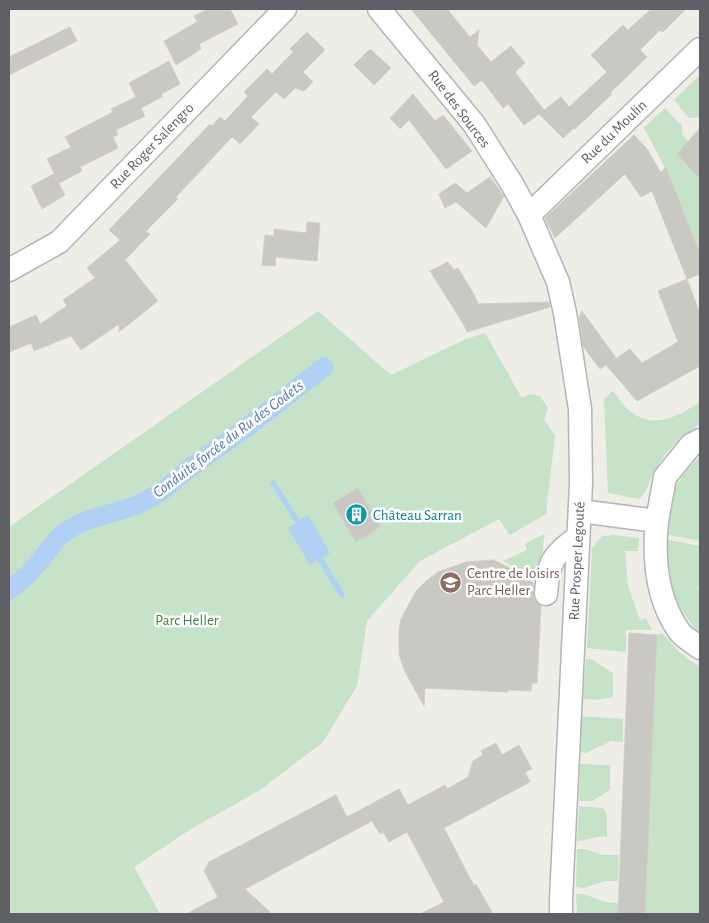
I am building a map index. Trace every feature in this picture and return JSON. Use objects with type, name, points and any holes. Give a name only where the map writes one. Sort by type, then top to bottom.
[{"type":"street","name":"Rue Roger Salengro","points":[[9,270],[59,242],[284,9]]},
{"type":"street","name":"Rue des Sources","points":[[379,9],[474,124],[529,215]]},
{"type":"street","name":"Rue du Moulin","points":[[529,215],[700,49]]},
{"type":"street","name":"Rue Prosper Legouté","points":[[529,215],[558,282],[565,313],[580,409],[580,511],[561,914]]},
{"type":"street","points":[[700,440],[691,445],[665,477],[655,542],[656,573],[667,609],[680,632],[700,648]]},
{"type":"street","points":[[580,511],[657,521]]},
{"type":"street","points":[[546,594],[547,575],[551,563],[562,548],[578,537]]},
{"type":"green space","points":[[700,75],[700,115],[697,118],[689,118],[674,100]]},
{"type":"green space","points":[[665,108],[682,126],[682,134],[690,143],[695,171],[700,167],[700,253],[670,177],[644,128]]},
{"type":"green space","name":"Parc Heller","points":[[318,311],[391,375],[466,339],[485,333],[522,398],[530,394],[540,396],[548,408],[544,419],[555,436],[546,514],[510,535],[499,519],[420,561],[367,621],[357,686],[323,742],[260,790],[191,829],[134,867],[160,914],[9,914],[9,527]]},
{"type":"green space","points":[[613,391],[631,412],[649,420],[667,419],[700,402],[700,424],[668,451],[639,499],[608,493],[604,399]]},
{"type":"green space","points":[[700,457],[700,541],[670,535],[666,537],[669,540],[700,546],[700,582],[697,590],[700,591],[700,634],[683,612],[674,593],[666,557],[665,531],[667,509],[672,495],[684,474]]},
{"type":"green space","points":[[544,534],[541,587],[528,575],[503,561],[527,550],[525,544]]},
{"type":"green space","points":[[613,535],[639,538],[638,551],[625,551],[628,586],[640,620],[646,618],[652,630],[626,630],[626,652],[587,648],[592,548],[602,536]]},
{"type":"green space","points":[[662,633],[684,656],[700,666],[700,914],[645,914],[657,635]]},
{"type":"green space","points":[[586,659],[593,660],[613,673],[613,697],[595,700],[583,699]]},
{"type":"green space","points":[[581,716],[623,719],[623,742],[611,741],[586,753],[579,752]]},
{"type":"green space","points":[[580,764],[610,765],[610,790],[592,801],[579,801]]},
{"type":"green space","points":[[579,806],[603,808],[607,815],[607,837],[577,841]]},
{"type":"green space","points":[[577,849],[585,849],[602,855],[619,855],[618,881],[605,881],[584,888],[576,887]]},
{"type":"green space","points":[[576,894],[584,894],[605,902],[618,903],[618,914],[577,914]]},
{"type":"water","points":[[308,515],[330,553],[310,565],[288,528]]},
{"type":"building","points":[[209,9],[230,9],[238,24],[199,44],[201,49],[176,65],[164,41],[197,22],[194,16]]},
{"type":"building","points":[[411,9],[447,9],[470,37],[479,30],[477,45],[491,62],[511,46],[525,63],[515,72],[544,110],[561,97],[569,107],[607,72],[591,55],[623,25],[628,30],[651,9],[686,9],[663,32],[660,30],[640,50],[647,57],[610,93],[612,94],[563,138],[539,114],[524,125],[508,104],[503,108],[482,80],[474,86]]},
{"type":"building","points":[[70,27],[77,41],[9,75],[9,57]]},
{"type":"building","points":[[307,32],[325,50],[303,72],[313,82],[304,91],[295,88],[284,99],[276,92],[251,117],[259,124],[240,144],[232,137],[176,197],[178,199],[146,231],[150,234],[125,260],[158,301],[119,332],[119,324],[81,350],[71,336],[34,351],[31,343],[9,352],[9,327],[36,315],[40,324],[67,306],[63,300],[95,278],[87,268],[120,240],[109,230],[210,124],[212,126],[220,117],[225,121],[248,96],[244,92],[267,69],[272,74],[293,52],[290,49]]},
{"type":"building","points":[[370,49],[391,68],[374,85],[354,65]]},
{"type":"building","points":[[169,61],[180,84],[161,94],[162,97],[141,108],[145,116],[116,130],[118,135],[113,137],[118,148],[80,167],[82,171],[59,183],[47,159],[71,147],[65,137],[113,112],[111,109],[136,97],[129,83]]},
{"type":"building","points":[[413,94],[435,121],[443,115],[472,151],[446,169],[409,120],[400,129],[390,118]]},
{"type":"building","points":[[700,128],[700,179],[677,154]]},
{"type":"building","points":[[634,135],[647,149],[661,173],[666,167],[700,254],[700,274],[687,279],[652,191],[641,197],[625,174],[555,238],[547,223],[545,218]]},
{"type":"building","points":[[54,174],[65,195],[42,209],[31,186]]},
{"type":"building","points":[[490,177],[504,196],[486,228],[456,202],[445,208],[439,194],[455,183],[467,193]]},
{"type":"building","points":[[307,222],[320,223],[317,261],[276,257],[275,266],[262,265],[265,235],[274,236],[274,229],[306,233]]},
{"type":"building","points":[[448,262],[454,270],[458,268],[478,304],[549,302],[550,307],[467,332],[430,271]]},
{"type":"building","points":[[687,279],[700,314],[700,366],[637,401],[606,365],[630,349],[642,363],[678,342],[658,291]]},
{"type":"building","points":[[582,311],[616,358],[600,369],[583,346],[579,317]]},
{"type":"building","name":"Château Sarran","points":[[358,488],[380,527],[356,542],[333,503]]},
{"type":"building","points":[[494,560],[523,575],[533,583],[534,599],[541,606],[537,683],[532,683],[531,691],[508,690],[508,692],[425,688],[424,706],[404,670],[399,654],[401,619],[416,591],[438,572],[466,562]]},
{"type":"building","points":[[629,633],[657,635],[645,914],[618,914]]},
{"type":"building","points":[[496,743],[502,755],[519,745],[532,769],[525,772],[530,782],[444,828],[474,886],[476,884],[493,914],[420,914],[444,902],[407,832],[389,842],[383,832],[380,834],[372,821],[245,889],[272,914],[186,914],[218,897],[204,871],[209,862],[336,795],[347,817],[399,789],[408,805],[445,785],[447,789],[468,777],[473,761],[483,755],[481,751]]},
{"type":"waterway","name":"Conduite forcée du Ru des Godets","points":[[9,590],[28,575],[60,536],[85,521],[138,505],[161,492],[324,367]]},
{"type":"waterway","points":[[273,483],[298,522]]},
{"type":"waterway","points":[[320,559],[342,595]]},
{"type":"place","name":"Château Sarran","points":[[357,515]]},
{"type":"place","name":"Centre de loisirs Parc Heller","points":[[451,582]]}]
